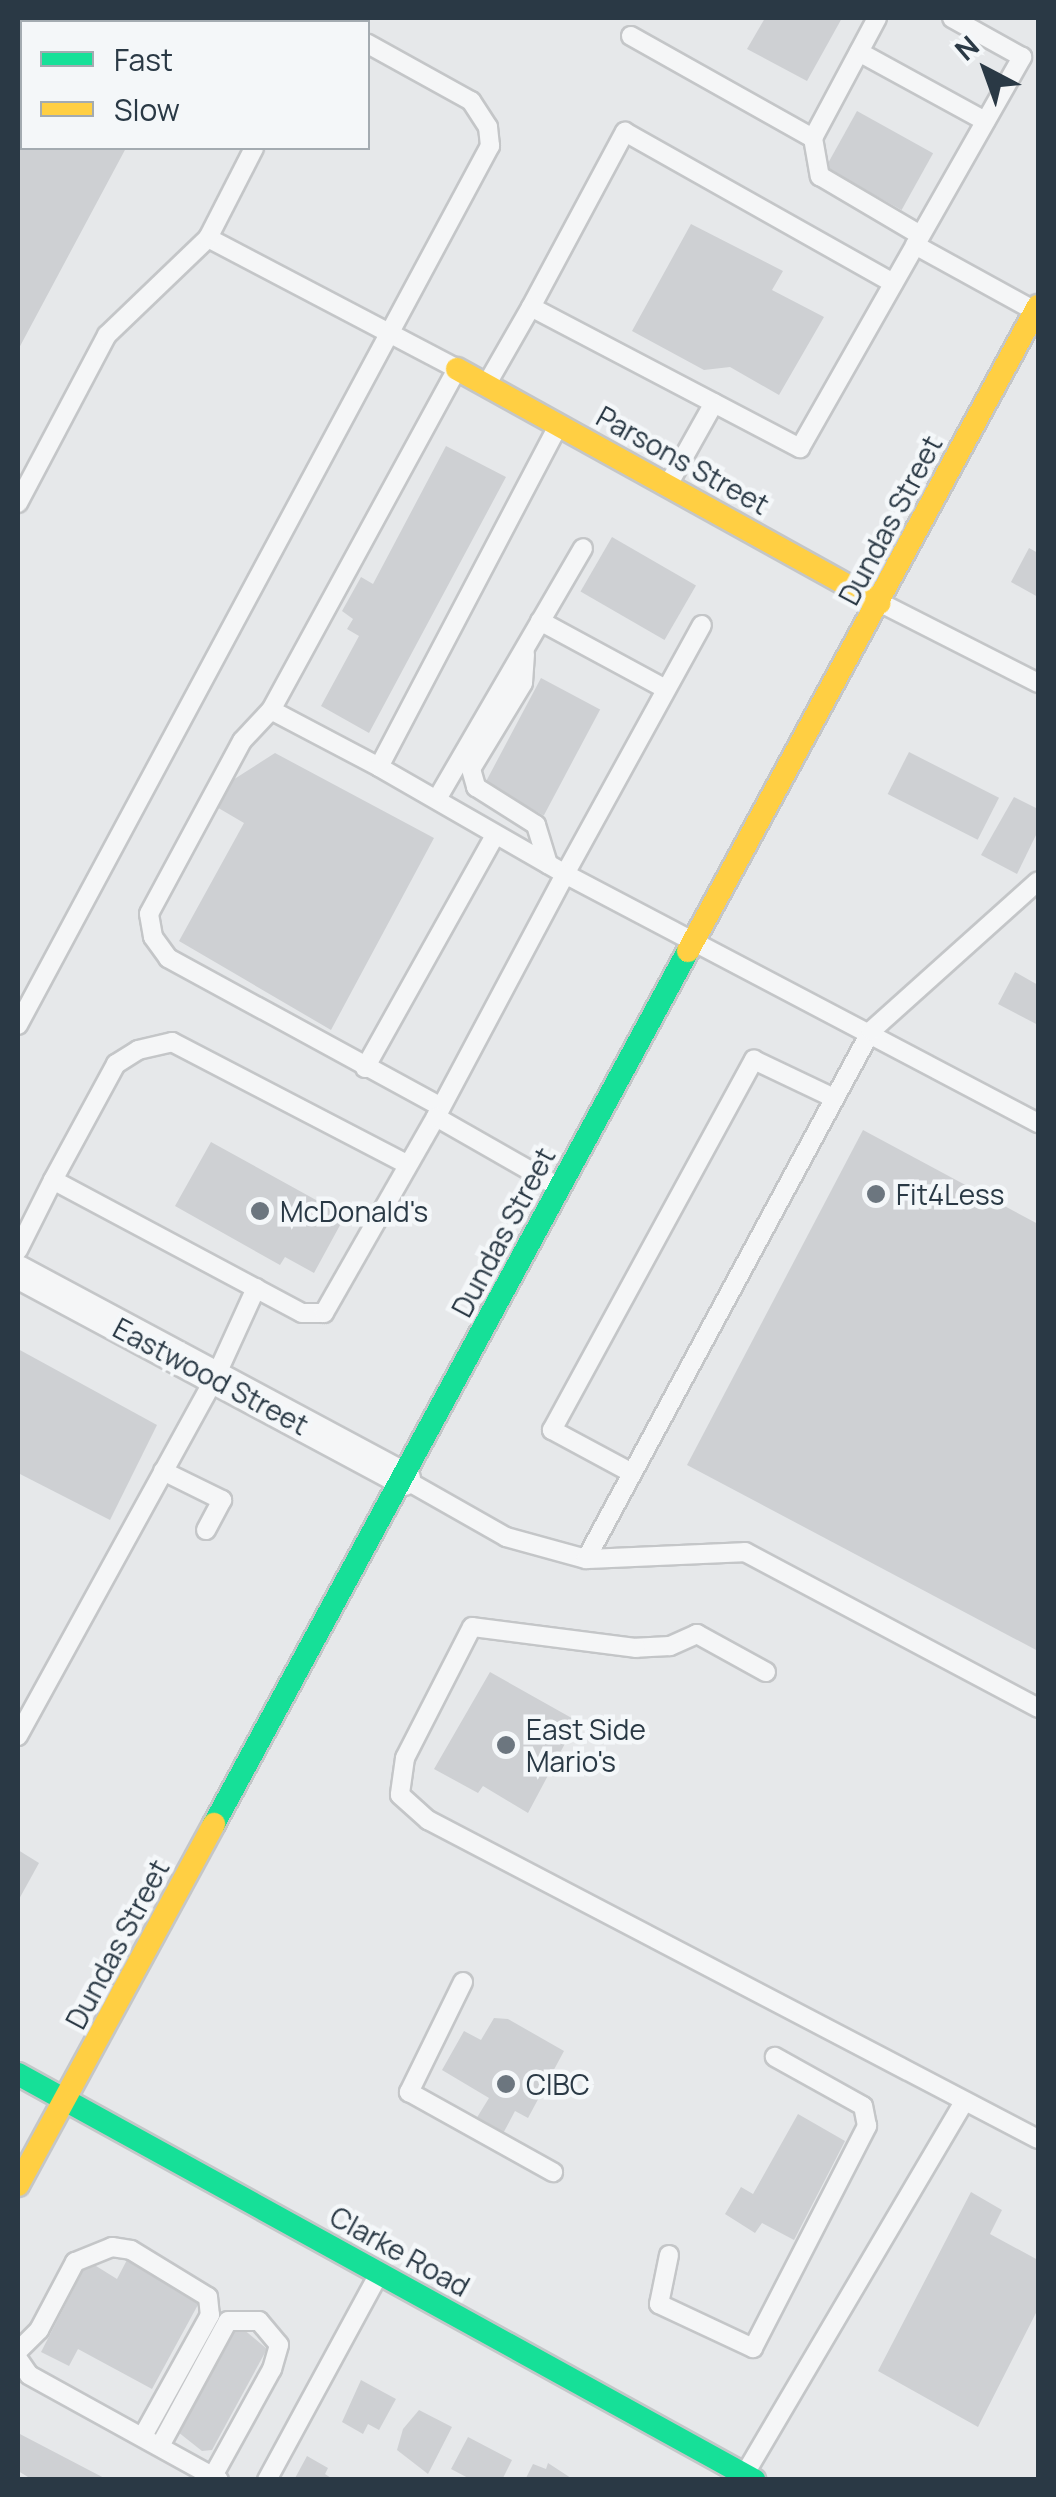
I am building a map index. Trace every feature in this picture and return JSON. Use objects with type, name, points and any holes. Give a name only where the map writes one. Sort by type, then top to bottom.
[{"type":"main road","name":"Dundas Street","points":[[18,2185],[1037,309]]},
{"type":"main road","name":"Parsons Street","points":[[457,369],[880,602]]},
{"type":"main road","name":"Clarke Road","points":[[18,2074],[747,2478]]},
{"type":"street","name":"Eastwood Street","points":[[18,1272],[404,1479]]},
{"type":"lane","points":[[877,18],[814,138],[820,176],[918,240],[1037,309]]},
{"type":"lane","points":[[531,307],[800,448],[1022,57],[952,18]]},
{"type":"lane","points":[[631,36],[814,138]]},
{"type":"lane","points":[[18,1025],[490,146],[488,127],[471,101],[370,45]]},
{"type":"lane","points":[[859,52],[985,122]]},
{"type":"lane","points":[[486,386],[625,132],[893,283]]},
{"type":"lane","points":[[18,504],[107,336],[208,238],[253,150]]},
{"type":"lane","points":[[208,238],[457,369],[270,710],[242,741],[149,914],[153,937],[168,958],[365,1068],[562,1188]]},
{"type":"lane","points":[[668,486],[714,403]]},
{"type":"lane","points":[[378,767],[559,425]]},
{"type":"lane","points":[[438,799],[583,548]]},
{"type":"lane","points":[[880,602],[1038,683]]},
{"type":"lane","points":[[540,621],[664,688]]},
{"type":"lane","points":[[53,1180],[302,1313],[324,1312],[439,1112],[664,688],[702,625]]},
{"type":"lane","points":[[525,649],[523,683],[471,769],[476,787],[536,825],[548,864]]},
{"type":"lane","points":[[270,710],[438,799],[565,874],[871,1031],[1038,1123]]},
{"type":"lane","points":[[365,1068],[495,835]]},
{"type":"lane","points":[[586,1559],[871,1031],[1038,881]]},
{"type":"lane","points":[[18,1250],[116,1064],[138,1050],[172,1042],[408,1165]]},
{"type":"lane","points":[[632,1473],[552,1430],[561,1413],[754,1060],[834,1098]]},
{"type":"lane","points":[[18,1736],[215,1378],[256,1288]]},
{"type":"lane","points":[[163,1472],[222,1500],[206,1530]]},
{"type":"lane","points":[[404,1479],[506,1537],[586,1559],[745,1552],[1038,1708]]},
{"type":"lane","points":[[766,1672],[697,1634],[670,1646],[636,1648],[472,1627],[405,1758],[400,1796],[428,1820],[1038,2139]]},
{"type":"lane","points":[[463,1982],[408,2092],[553,2172]]},
{"type":"lane","points":[[669,2255],[659,2304],[753,2348],[867,2126],[862,2106],[775,2058]]},
{"type":"lane","points":[[747,2478],[964,2102]]},
{"type":"lane","points":[[143,2436],[210,2315],[208,2296],[131,2250],[112,2247],[75,2262],[39,2330],[18,2355],[23,2376],[143,2436],[160,2446],[216,2478],[272,2368],[279,2345],[259,2321],[228,2321],[160,2446]]},
{"type":"lane","points":[[267,2480],[380,2274]]},
{"type":"building","points":[[18,18],[196,18],[20,20],[20,150],[125,150],[18,350]]},
{"type":"building","points":[[765,18],[842,18],[807,81],[747,49]]},
{"type":"building","points":[[857,111],[933,153],[902,210],[825,168]]},
{"type":"building","points":[[691,224],[783,271],[772,290],[824,317],[779,395],[730,367],[704,370],[632,331]]},
{"type":"building","points":[[446,446],[506,477],[369,733],[321,706],[359,636],[347,629],[353,619],[342,611],[361,577],[373,584]]},
{"type":"building","points":[[612,537],[696,586],[665,640],[580,592]]},
{"type":"building","points":[[1029,548],[1038,553],[1038,597],[1011,582]]},
{"type":"building","points":[[541,678],[600,709],[544,815],[485,784]]},
{"type":"building","points":[[909,752],[999,798],[978,840],[888,794]]},
{"type":"building","points":[[275,753],[434,838],[331,1030],[179,941],[244,823],[215,806],[228,783]]},
{"type":"building","points":[[1014,797],[1038,809],[1038,831],[1017,874],[981,855]]},
{"type":"building","points":[[1015,972],[1038,985],[1038,1025],[998,1004]]},
{"type":"building","points":[[863,1130],[1038,1224],[1038,1651],[687,1465]]},
{"type":"building","name":"McDonald's","points":[[211,1142],[345,1216],[314,1273],[285,1257],[280,1265],[175,1206]]},
{"type":"building","points":[[18,1349],[157,1425],[110,1520],[18,1473]]},
{"type":"building","name":"East Side Mario's","points":[[490,1672],[577,1721],[528,1813],[483,1786],[478,1793],[434,1769]]},
{"type":"building","points":[[18,1850],[39,1863],[18,1901]]},
{"type":"building","name":"CIBC","points":[[494,2018],[508,2019],[564,2051],[528,2118],[515,2111],[499,2141],[473,2124],[489,2098],[442,2070],[464,2031],[481,2040]]},
{"type":"building","points":[[798,2114],[845,2141],[794,2240],[762,2223],[755,2233],[725,2214],[741,2187],[753,2194]]},
{"type":"building","points":[[971,2192],[1002,2210],[990,2234],[1038,2260],[1038,2309],[978,2427],[878,2371]]},
{"type":"building","points":[[128,2258],[200,2301],[152,2389],[78,2349],[69,2366],[41,2352],[88,2261],[117,2279]]},
{"type":"building","points":[[242,2328],[267,2349],[212,2450],[202,2451],[178,2432],[233,2330]]},
{"type":"building","points":[[361,2380],[396,2399],[379,2430],[368,2424],[363,2434],[342,2422]]},
{"type":"building","points":[[419,2410],[452,2427],[428,2474],[397,2450],[403,2429]]},
{"type":"building","points":[[18,2433],[108,2480],[33,2480],[18,2471]]},
{"type":"building","points":[[468,2437],[512,2460],[502,2480],[472,2480],[451,2469]]},
{"type":"building","points":[[307,2456],[328,2468],[325,2474],[334,2480],[294,2480]]},
{"type":"building","points":[[548,2463],[574,2480],[525,2480],[533,2464],[546,2469]]},
{"type":"traffic: fast","points":[[214,1824],[688,951]]},
{"type":"traffic: fast","points":[[18,2074],[754,2480]]},
{"type":"traffic: slow","points":[[688,951],[1038,306]]},
{"type":"traffic: slow","points":[[457,369],[880,603]]},
{"type":"traffic: slow","points":[[18,2185],[214,1824]]},
{"type":"place","name":"Fit4Less","points":[[876,1194]]},
{"type":"place","name":"McDonald's","points":[[260,1211]]},
{"type":"place","name":"East Side Mario's","points":[[506,1745]]},
{"type":"place","name":"CIBC","points":[[506,2084]]}]
